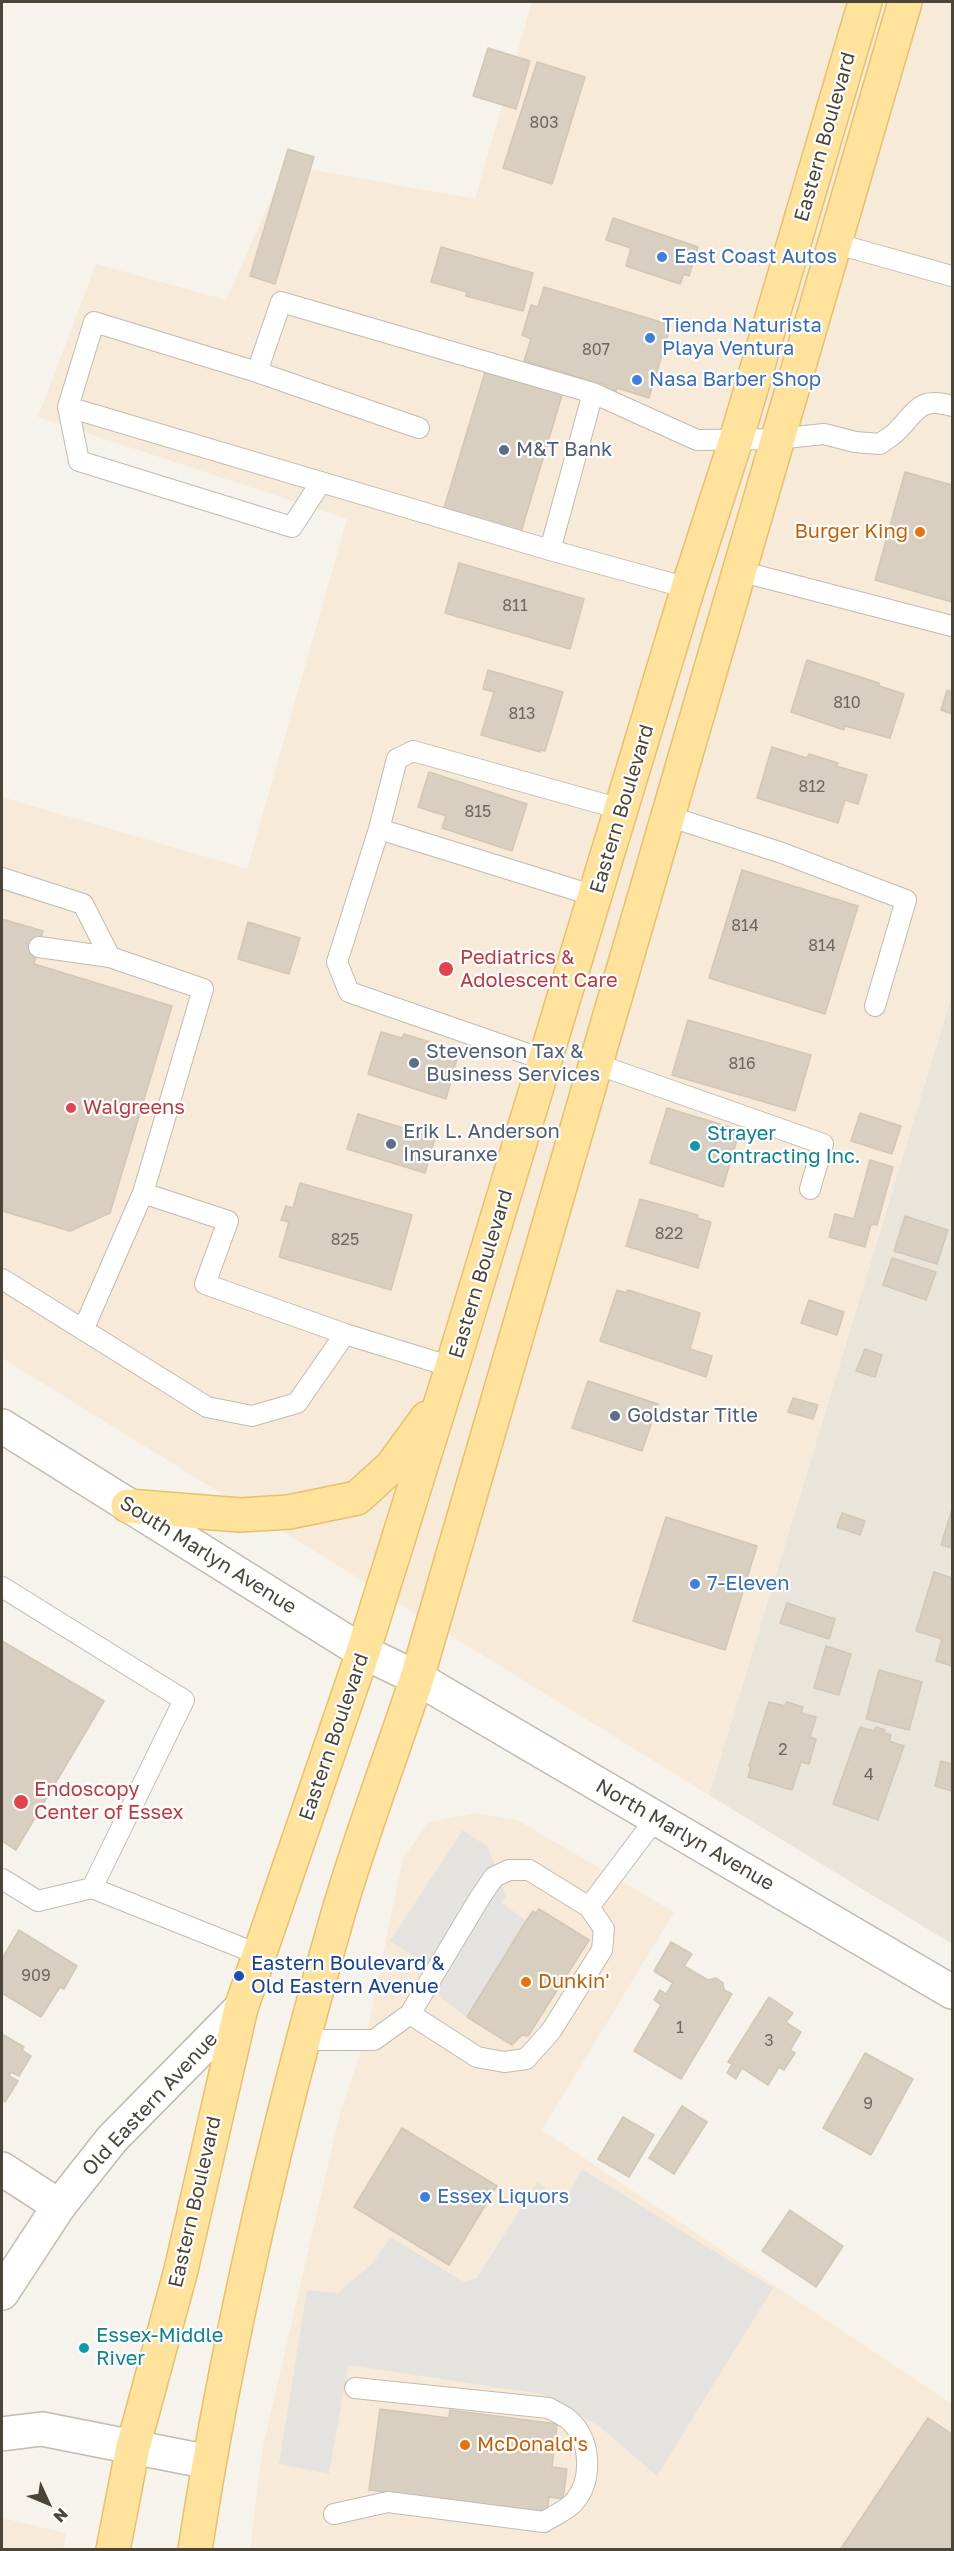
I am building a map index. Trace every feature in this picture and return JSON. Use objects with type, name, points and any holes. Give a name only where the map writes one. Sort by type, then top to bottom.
[{"type":"main road","name":"Eastern Boulevard","points":[[113,2550],[133,2447],[181,2270],[241,2008],[363,1652],[448,1381],[688,588],[736,440],[865,2]]},
{"type":"main road","name":"Eastern Boulevard","points":[[195,2550],[208,2462],[261,2210],[338,1913],[417,1678],[905,2]]},
{"type":"main road","points":[[129,1506],[240,1515],[289,1512],[357,1498],[392,1466],[448,1381]]},
{"type":"street","name":"South Marlyn Avenue","points":[[2,1428],[363,1652],[417,1678]]},
{"type":"street","name":"North Marlyn Avenue","points":[[417,1678],[952,1992]]},
{"type":"street","name":"Old Eastern Avenue","points":[[2,2293],[59,2206],[112,2139],[241,2008]]},
{"type":"street","points":[[2,2169],[59,2206]]},
{"type":"street","points":[[2,2434],[42,2429],[208,2462]]},
{"type":"lane","points":[[834,243],[952,276]]},
{"type":"lane","points":[[257,372],[281,302],[593,393],[697,440],[776,439],[824,434],[855,442],[880,444],[896,432],[915,409],[936,401],[952,406]]},
{"type":"lane","points":[[321,482],[292,527],[79,461],[68,407],[94,322],[257,372],[419,428]]},
{"type":"lane","points":[[549,550],[593,393]]},
{"type":"lane","points":[[68,407],[549,550],[688,588]]},
{"type":"lane","points":[[739,571],[952,626]]},
{"type":"lane","points":[[545,1060],[349,992],[338,962],[379,829],[397,759],[413,751],[621,809]]},
{"type":"lane","points":[[668,816],[782,854],[906,900],[875,1006]]},
{"type":"lane","points":[[379,829],[595,896]]},
{"type":"lane","points":[[2,879],[82,904],[110,957]]},
{"type":"lane","points":[[39,947],[110,957],[203,989],[143,1193],[83,1330]]},
{"type":"lane","points":[[596,1064],[823,1144],[810,1190]]},
{"type":"lane","points":[[143,1193],[228,1221],[205,1284],[345,1334],[448,1381]]},
{"type":"lane","points":[[2,1279],[207,1407],[252,1416],[297,1403],[345,1334]]},
{"type":"lane","points":[[2,1587],[184,1700],[92,1888]]},
{"type":"lane","points":[[589,1907],[656,1818]]},
{"type":"lane","points":[[305,2040],[374,2040],[410,2014],[494,1877],[509,1870],[529,1870],[589,1907],[604,1929],[602,1950],[551,2031],[526,2059],[504,2062],[477,2057],[410,2014]]},
{"type":"lane","points":[[2,1879],[38,1901],[92,1888],[260,1955]]},
{"type":"lane","points":[[334,2514],[388,2502],[544,2522],[574,2502],[584,2483],[588,2456],[583,2439],[570,2420],[549,2408],[355,2388]]},
{"type":"shaded area","points":[[532,2],[952,2],[952,994],[709,1795],[2,1358],[2,797],[247,869],[347,519],[38,417],[96,264],[226,300],[286,165],[475,199]]},
{"type":"shaded area","points":[[952,994],[952,1944],[709,1795]]},
{"type":"shaded area","points":[[476,1813],[519,1821],[674,1912],[542,2130],[952,2404],[952,2549],[250,2550],[262,2451],[340,2113],[366,2037],[403,1858],[429,1822]]},
{"type":"shaded area","points":[[463,1830],[488,1847],[506,1897],[501,1902],[526,1921],[467,2017],[442,1999],[416,1958],[390,1941]]},
{"type":"shaded area","points":[[582,2169],[773,2288],[657,2476],[599,2426],[542,2394],[348,2365],[329,2474],[279,2464],[307,2290],[338,2293],[374,2262],[390,2237],[464,2282],[477,2278],[537,2182],[564,2203]]},
{"type":"shaded area","points":[[2,2518],[66,2533],[63,2549],[2,2549]]},
{"type":"building","points":[[488,48],[530,61],[516,109],[473,96]]},
{"type":"building","points":[[537,62],[585,77],[552,184],[503,168]]},
{"type":"building","points":[[288,149],[314,157],[275,284],[250,276]]},
{"type":"building","name":"East Coast Autos","points":[[613,218],[698,247],[689,276],[684,274],[680,284],[626,266],[631,248],[606,240]]},
{"type":"building","points":[[441,247],[533,273],[523,311],[466,296],[467,292],[431,282]]},
{"type":"building","points":[[544,287],[671,325],[649,398],[617,388],[615,394],[604,392],[606,385],[524,361],[531,339],[522,335],[531,305],[538,307]]},
{"type":"building","name":"M&T Bank","points":[[486,369],[563,392],[521,532],[444,508]]},
{"type":"building","name":"Burger King","points":[[905,472],[952,485],[952,602],[875,580]]},
{"type":"building","points":[[459,563],[584,599],[570,649],[445,613]]},
{"type":"building","points":[[807,660],[879,683],[879,686],[904,694],[890,738],[845,726],[844,730],[791,712]]},
{"type":"building","points":[[488,670],[563,692],[545,751],[540,750],[540,752],[481,735],[494,692],[483,689]]},
{"type":"building","points":[[947,690],[952,692],[952,714],[941,710]]},
{"type":"building","points":[[772,747],[807,758],[809,754],[838,763],[836,766],[867,775],[858,804],[845,800],[838,823],[757,798]]},
{"type":"building","points":[[429,772],[527,804],[512,851],[442,828],[446,816],[418,807]]},
{"type":"building","points":[[742,870],[858,906],[825,1014],[709,978]]},
{"type":"building","name":"Walgreens","points":[[2,919],[43,931],[34,964],[172,1006],[110,1213],[70,1231],[2,1211]]},
{"type":"building","points":[[248,922],[300,938],[289,974],[238,959]]},
{"type":"building","points":[[688,1020],[811,1055],[795,1111],[672,1075]]},
{"type":"building","name":"Stevenson Tax & Business Services","points":[[381,1032],[402,1038],[404,1034],[459,1051],[446,1099],[368,1074]]},
{"type":"building","name":"Strayer Contracting Inc.","points":[[667,1108],[740,1130],[723,1187],[650,1163]]},
{"type":"building","points":[[860,1113],[901,1126],[892,1154],[851,1141]]},
{"type":"building","name":"Erik L. Anderson Insuranxe","points":[[358,1114],[435,1138],[425,1173],[347,1149]]},
{"type":"building","points":[[870,1160],[893,1167],[877,1225],[871,1224],[865,1247],[829,1237],[835,1214],[854,1219]]},
{"type":"building","points":[[300,1183],[412,1215],[391,1290],[279,1257],[289,1222],[281,1220],[286,1206],[293,1208]]},
{"type":"building","points":[[640,1199],[698,1215],[697,1218],[711,1222],[698,1268],[626,1246]]},
{"type":"building","points":[[905,1216],[948,1230],[937,1264],[894,1251]]},
{"type":"building","points":[[892,1258],[936,1272],[926,1300],[883,1285]]},
{"type":"building","points":[[617,1290],[626,1293],[628,1290],[700,1313],[690,1349],[712,1356],[706,1377],[600,1341]]},
{"type":"building","points":[[809,1300],[844,1312],[837,1335],[801,1323]]},
{"type":"building","points":[[865,1349],[882,1355],[875,1377],[856,1371]]},
{"type":"building","name":"Goldstar Title","points":[[588,1381],[658,1404],[642,1451],[572,1428]]},
{"type":"building","points":[[793,1398],[818,1405],[813,1419],[788,1412]]},
{"type":"building","points":[[952,1509],[952,1548],[941,1545]]},
{"type":"building","points":[[842,1513],[865,1521],[860,1535],[837,1527]]},
{"type":"building","name":"7-Eleven","points":[[666,1517],[757,1546],[725,1650],[633,1621]]},
{"type":"building","points":[[934,1572],[952,1578],[952,1666],[936,1661],[942,1639],[916,1631]]},
{"type":"building","points":[[787,1603],[835,1619],[829,1639],[780,1623]]},
{"type":"building","points":[[2,1641],[104,1701],[16,1850],[2,1841]]},
{"type":"building","points":[[826,1646],[851,1654],[839,1695],[814,1688]]},
{"type":"building","points":[[879,1670],[922,1682],[909,1730],[866,1719]]},
{"type":"building","points":[[769,1702],[785,1706],[787,1702],[803,1707],[801,1713],[816,1717],[810,1737],[816,1739],[809,1764],[801,1762],[792,1790],[748,1777],[751,1767],[749,1766]]},
{"type":"building","points":[[860,1727],[874,1731],[876,1727],[885,1730],[884,1733],[891,1735],[889,1741],[904,1746],[878,1820],[833,1804]]},
{"type":"building","points":[[941,1761],[952,1764],[952,1791],[935,1786]]},
{"type":"building","name":"Dunkin'","points":[[539,1909],[589,1940],[528,2036],[522,2035],[512,2045],[467,2017],[526,1921],[533,1911],[536,1913]]},
{"type":"building","points":[[19,1930],[77,1966],[64,1989],[60,1987],[41,2017],[2,1993],[2,1959]]},
{"type":"building","points":[[671,1942],[692,1954],[684,1966],[708,1980],[716,1978],[723,1983],[724,1990],[732,1994],[681,2079],[634,2051],[661,2005],[654,2000],[660,1990],[666,1994],[673,1983],[654,1971]]},
{"type":"building","points":[[769,1997],[793,2013],[786,2022],[801,2032],[790,2050],[795,2053],[784,2070],[779,2067],[768,2085],[742,2068],[736,2079],[727,2073],[732,2064],[728,2062]]},
{"type":"building","points":[[2,2034],[24,2047],[22,2050],[31,2056],[19,2076],[11,2072],[9,2076],[18,2081],[5,2102],[2,2099]]},
{"type":"building","points":[[865,2053],[913,2079],[871,2155],[823,2128]]},
{"type":"building","points":[[682,2106],[707,2122],[674,2174],[649,2158]]},
{"type":"building","points":[[623,2117],[654,2135],[629,2177],[598,2159]]},
{"type":"building","name":"Essex Liquors","points":[[402,2128],[497,2186],[449,2265],[354,2207]]},
{"type":"building","points":[[790,2210],[843,2246],[816,2287],[762,2251]]},
{"type":"building","name":"McDonald's","points":[[380,2409],[449,2418],[450,2410],[557,2424],[552,2467],[567,2469],[563,2499],[549,2497],[546,2519],[432,2504],[433,2498],[369,2490]]},
{"type":"building","points":[[928,2418],[952,2434],[952,2550],[840,2550]]},
{"type":"place","name":"East Coast Autos","points":[[662,257]]},
{"type":"place","name":"Tienda Naturista Playa Ventura","points":[[650,338]]},
{"type":"place","name":"Nasa Barber Shop","points":[[637,380]]},
{"type":"place","name":"M&T Bank","points":[[504,450]]},
{"type":"place","name":"Burger King","points":[[920,532]]},
{"type":"place","name":"Pediatrics & Adolescent Care","points":[[446,969]]},
{"type":"place","name":"Stevenson Tax & Business Services","points":[[414,1063]]},
{"type":"place","name":"Walgreens","points":[[71,1108]]},
{"type":"place","name":"Erik L. Anderson Insuranxe","points":[[391,1144]]},
{"type":"place","name":"Strayer Contracting Inc.","points":[[695,1146]]},
{"type":"place","name":"Goldstar Title","points":[[615,1416]]},
{"type":"place","name":"7-Eleven","points":[[695,1584]]},
{"type":"place","name":"Endoscopy Center of Essex","points":[[21,1802]]},
{"type":"place","name":"Eastern Boulevard & Old Eastern Avenue","points":[[239,1976]]},
{"type":"place","name":"Dunkin'","points":[[526,1982]]},
{"type":"place","name":"Essex Liquors","points":[[425,2197]]},
{"type":"place","name":"Essex-Middle River","points":[[84,2348]]},
{"type":"place","name":"McDonald's","points":[[465,2445]]}]
